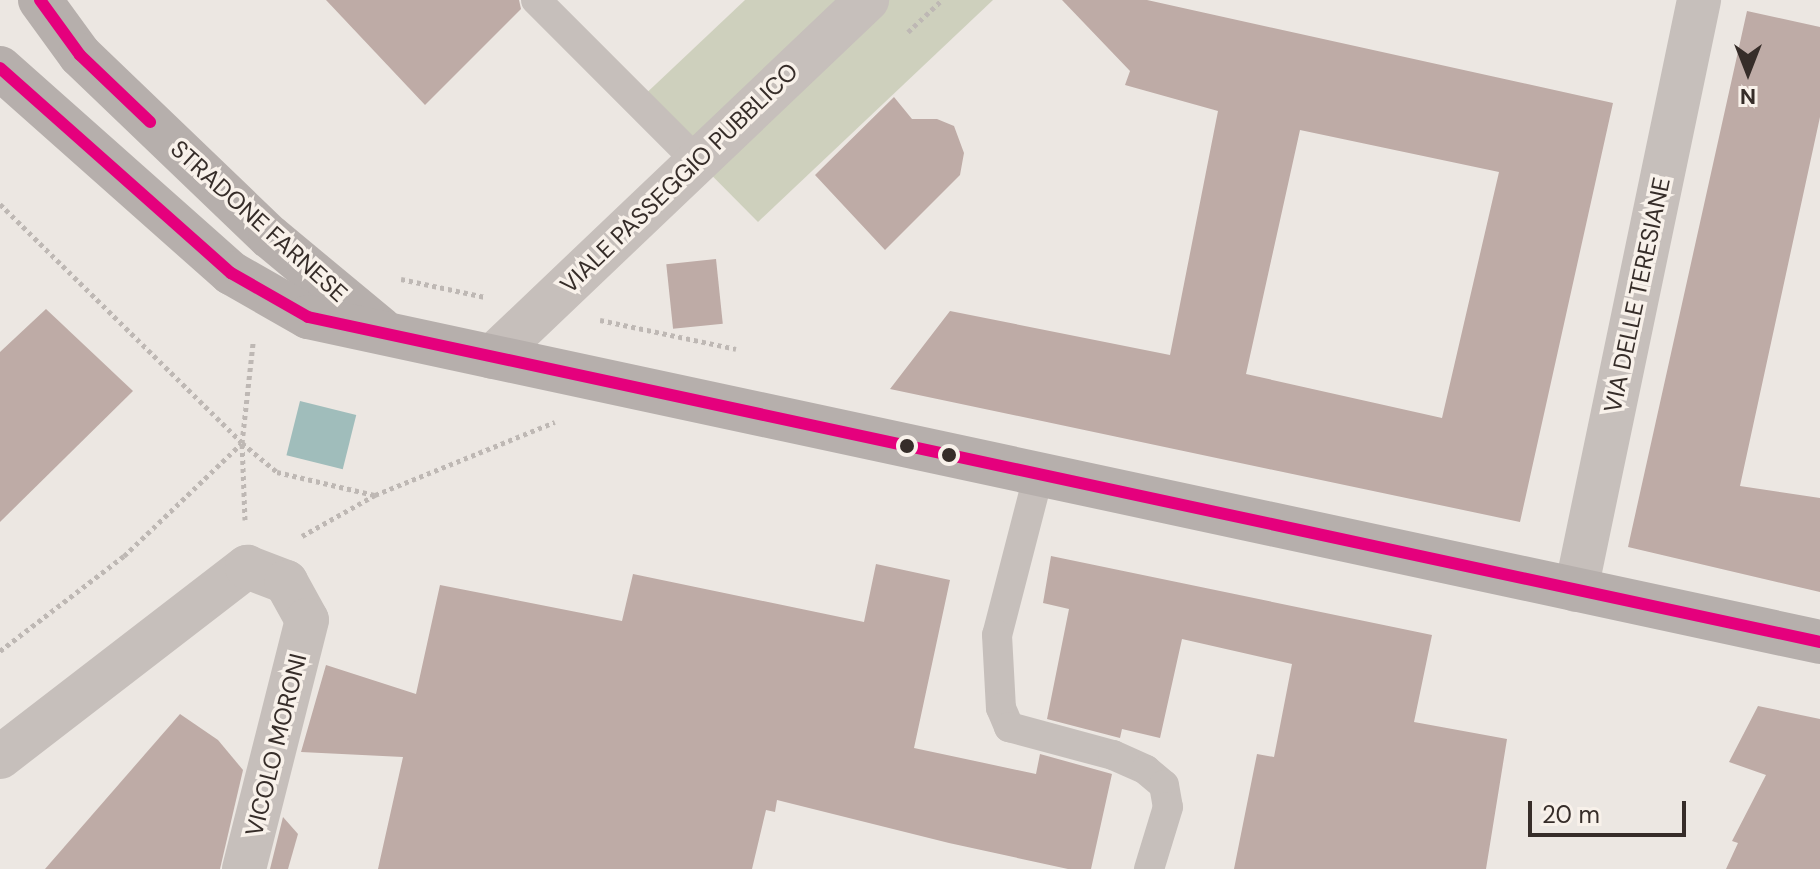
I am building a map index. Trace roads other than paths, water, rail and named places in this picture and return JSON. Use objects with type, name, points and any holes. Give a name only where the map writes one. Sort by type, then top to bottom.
[{"type":"street","name":"STRADONE FARNESE","points":[[40,0],[80,55],[270,237],[386,333]]},
{"type":"street","name":"VIALE PASSEGGIO PUBBLICO","points":[[492,357],[867,0]]},
{"type":"street","name":"VIA DELLE TERESIANE","points":[[1576,590],[1699,0]]},
{"type":"street","name":"STRADONE FARNESE","points":[[0,68],[231,273],[308,317],[1038,477],[1820,642]]},
{"type":"street","name":"VICOLO MORONI","points":[[0,757],[172,620],[247,567],[286,582],[307,620],[244,869]]},
{"type":"lane","points":[[536,0],[696,160]]},
{"type":"lane","points":[[1038,477],[997,635],[1001,708],[1009,727],[1113,755],[1146,770],[1164,785],[1168,807],[1149,869]]},
{"type":"water","points":[[300,401],[356,415],[343,469],[286,455]]}]
